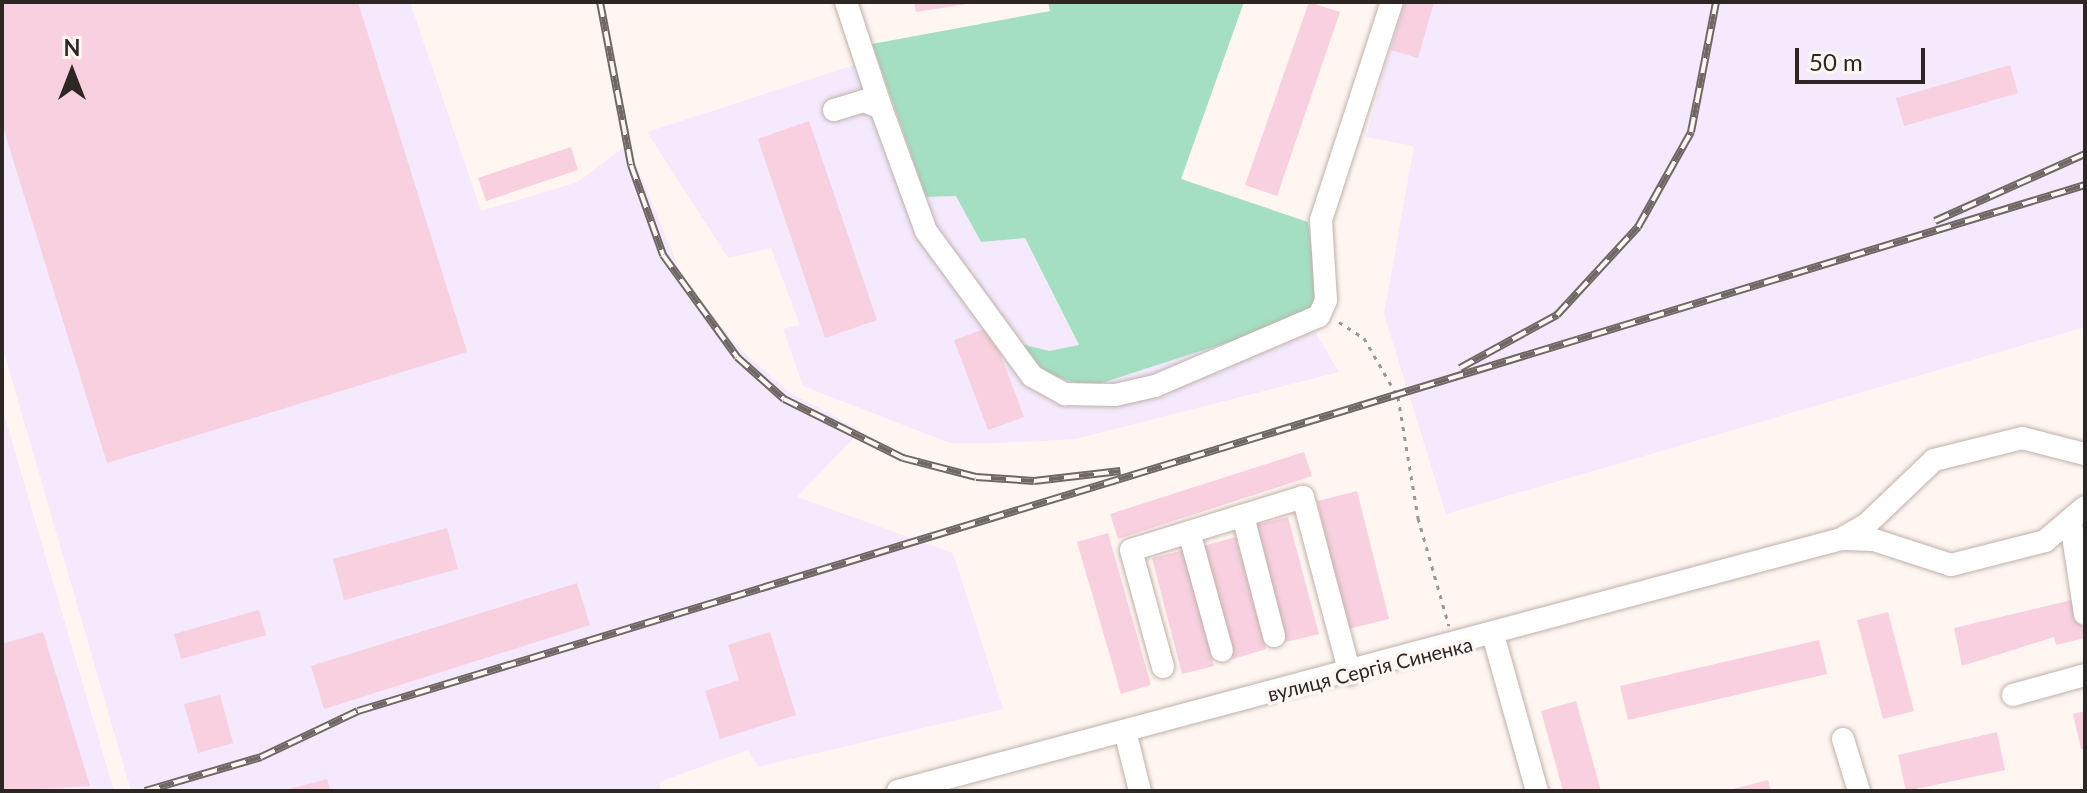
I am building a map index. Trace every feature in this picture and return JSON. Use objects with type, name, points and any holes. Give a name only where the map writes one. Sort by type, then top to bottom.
[{"type":"street","points":[[846,2],[926,231],[1032,376],[1050,388],[1086,397],[1155,386],[1311,323],[1323,311],[1321,220],[1392,2]]},
{"type":"street","points":[[834,110],[864,101],[881,108]]},
{"type":"street","name":"вулиця Сергія Синенка","points":[[898,791],[1494,638],[1841,539],[1867,524],[1934,460],[2022,438],[2085,454]]},
{"type":"street","points":[[1163,667],[1131,550],[1303,497],[1350,674]]},
{"type":"street","points":[[2078,515],[2085,614]]},
{"type":"street","name":"вулиця Сергія Синенка","points":[[1841,539],[1874,540],[1951,565],[2045,541],[2078,515]]},
{"type":"street","points":[[1243,516],[1274,636]]},
{"type":"street","points":[[1189,532],[1222,651]]},
{"type":"street","points":[[1494,638],[1537,791]]},
{"type":"street","points":[[2013,695],[2085,675]]},
{"type":"street","points":[[1125,731],[1140,791]]},
{"type":"street","points":[[1843,739],[1859,791]]},
{"type":"path","points":[[1323,311],[1364,338],[1398,397],[1418,518],[1456,647]]},
{"type":"shaded area","points":[[2,2],[410,2],[481,211],[578,182],[628,144],[684,281],[739,348],[789,392],[861,430],[797,497],[953,553],[1003,709],[758,767],[748,750],[659,782],[661,791],[131,791],[2,345]]},
{"type":"shaded area","points":[[1403,2],[2085,2],[2085,327],[1446,514],[1384,314],[1414,146],[1366,137]]},
{"type":"shaded area","points":[[873,59],[925,197],[957,196],[981,242],[1025,238],[1079,346],[1049,351],[1049,374],[1306,317],[1339,372],[1075,439],[1000,443],[950,443],[803,386],[783,329],[800,325],[771,248],[728,258],[647,132]]},
{"type":"shaded area","points":[[2,407],[114,791],[2,791]]},
{"type":"green space","points":[[1048,2],[1244,2],[1181,179],[1308,222],[1318,297],[1306,317],[1089,387],[1049,374],[1013,342],[1049,351],[1079,345],[1025,238],[981,242],[956,196],[926,197],[872,44],[1050,11]]},
{"type":"building","points":[[2,2],[358,2],[467,352],[107,463],[2,124]]},
{"type":"building","points":[[914,2],[967,2],[967,4],[916,12]]},
{"type":"building","points":[[1309,2],[1340,12],[1277,196],[1245,185]]},
{"type":"building","points":[[1405,2],[1434,2],[1418,58],[1391,50]]},
{"type":"building","points":[[2010,65],[2018,93],[1904,126],[1896,98]]},
{"type":"building","points":[[809,121],[877,320],[825,338],[758,139]]},
{"type":"building","points":[[571,147],[578,170],[486,201],[478,178]]},
{"type":"building","points":[[990,327],[1024,417],[988,430],[954,340]]},
{"type":"building","points":[[1304,452],[1312,476],[1118,539],[1110,514]]},
{"type":"building","points":[[1357,491],[1389,619],[1348,629],[1317,501]]},
{"type":"building","points":[[1288,517],[1319,634],[1286,642],[1256,525]]},
{"type":"building","points":[[447,528],[458,569],[344,600],[333,559]]},
{"type":"building","points":[[1108,533],[1151,685],[1121,694],[1077,542]]},
{"type":"building","points":[[1236,537],[1266,649],[1233,659],[1203,546]]},
{"type":"building","points":[[1184,550],[1214,666],[1182,674],[1152,558]]},
{"type":"building","points":[[577,583],[590,625],[324,709],[311,666]]},
{"type":"building","points":[[2076,599],[2085,638],[2056,645],[2054,637],[1962,666],[1954,628]]},
{"type":"building","points":[[259,610],[266,635],[181,659],[174,634]]},
{"type":"building","points":[[1888,612],[1914,711],[1883,719],[1857,620]]},
{"type":"building","points":[[43,632],[90,786],[2,791],[2,644]]},
{"type":"building","points":[[770,632],[796,715],[720,739],[705,691],[739,680],[728,645]]},
{"type":"building","points":[[1819,640],[1827,674],[1628,720],[1620,686]]},
{"type":"building","points":[[220,695],[233,743],[198,753],[184,704]]},
{"type":"building","points":[[1576,701],[1601,791],[1563,791],[1541,711]]},
{"type":"building","points":[[2085,711],[2085,749],[2081,749],[2073,714]]},
{"type":"building","points":[[1997,732],[2005,770],[1906,791],[1898,755]]},
{"type":"building","points":[[327,779],[330,791],[286,791],[286,790]]},
{"type":"building","points":[[1768,780],[1771,791],[1729,791],[1729,790]]},
{"type":"railway","points":[[600,2],[631,165],[663,255],[737,357],[784,399],[903,458],[976,477],[1034,481],[1120,471]]},
{"type":"railway","points":[[1460,368],[1557,315],[1638,227],[1691,132],[1716,2]]},
{"type":"railway","points":[[1935,221],[2085,154]]},
{"type":"railway","points":[[145,791],[261,757],[358,711],[2085,185]]}]
